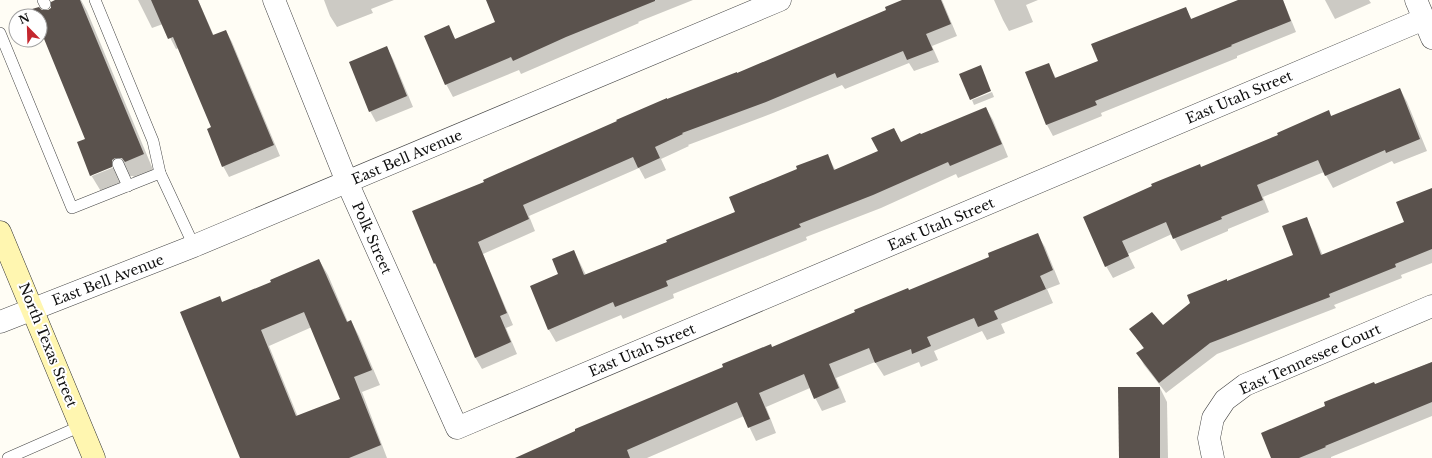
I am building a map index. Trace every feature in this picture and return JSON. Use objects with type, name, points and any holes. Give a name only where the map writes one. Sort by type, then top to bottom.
[{"type":"main road","name":"North Texas Street","points":[[0,232],[94,458]]},
{"type":"street","name":"Polk Street","points":[[274,0],[347,182],[457,428]]},
{"type":"street","name":"East Bell Avenue","points":[[0,322],[194,246],[780,0]]},
{"type":"street","name":"East Utah Street","points":[[457,428],[1424,19]]},
{"type":"street","name":"East Tennessee Court","points":[[1213,458],[1209,438],[1213,418],[1224,400],[1245,385],[1432,306]]},
{"type":"lane","points":[[95,0],[153,141],[160,173],[194,246]]},
{"type":"lane","points":[[0,33],[72,208],[160,173]]},
{"type":"lane","points":[[118,164],[128,186]]},
{"type":"lane","points":[[8,458],[81,426]]},
{"type":"building","points":[[55,0],[80,0],[144,154],[125,162],[122,158],[115,158],[112,160],[112,167],[90,176],[77,142],[85,139],[48,48],[48,10],[51,8],[51,2]]},
{"type":"building","points":[[151,0],[198,0],[213,35],[226,30],[274,145],[222,167],[207,129],[211,127],[173,37],[168,39]]},
{"type":"building","points":[[486,0],[655,1],[566,37],[513,61],[511,57],[445,85],[424,36],[449,25],[455,39],[495,22]]},
{"type":"building","points":[[902,0],[941,0],[951,24],[926,34],[933,50],[907,60],[903,51],[837,78],[835,73],[766,102],[682,133],[683,134],[655,147],[660,158],[638,168],[633,157],[523,205],[529,219],[478,242],[507,313],[500,316],[511,342],[475,358],[412,211],[484,182],[483,180],[667,98],[737,73],[886,10],[885,7]]},
{"type":"building","points":[[1238,0],[1283,0],[1291,21],[1095,101],[1097,105],[1046,125],[1025,72],[1049,63],[1055,78],[1098,61],[1091,44],[1186,7],[1191,19]]},
{"type":"building","points":[[387,46],[407,96],[369,112],[349,62]]},
{"type":"building","points":[[981,65],[991,91],[970,100],[959,74]]},
{"type":"building","points":[[1400,88],[1420,139],[1386,153],[1385,150],[1325,176],[1318,160],[1257,185],[1263,200],[1221,217],[1222,219],[1173,239],[1166,222],[1122,241],[1129,256],[1105,267],[1083,217],[1152,186],[1151,184],[1200,164],[1201,167],[1278,135],[1277,133],[1329,110],[1331,116]]},
{"type":"building","points":[[986,107],[1002,144],[950,166],[948,162],[873,195],[799,224],[801,227],[666,281],[668,286],[615,307],[613,302],[548,330],[530,286],[558,274],[552,259],[574,250],[584,275],[667,242],[666,240],[735,212],[729,197],[797,169],[796,166],[828,154],[834,170],[878,151],[871,138],[894,128],[901,142]]},
{"type":"building","points":[[1432,188],[1432,249],[1395,264],[1396,267],[1329,294],[1330,297],[1210,343],[1159,383],[1136,353],[1144,348],[1129,329],[1152,312],[1163,325],[1190,303],[1187,295],[1293,255],[1282,226],[1307,217],[1321,255],[1404,222],[1396,202]]},
{"type":"building","points":[[1038,233],[1053,270],[1040,276],[1046,289],[994,311],[998,319],[978,327],[974,318],[927,337],[931,346],[912,354],[911,349],[875,363],[869,348],[829,364],[839,388],[814,399],[804,374],[759,393],[770,419],[748,428],[737,402],[627,450],[630,458],[515,458],[575,431],[575,429],[723,367],[722,364],[771,344],[772,347],[855,312],[854,310],[908,288],[909,290],[989,257],[988,253]]},
{"type":"building","points":[[319,259],[347,322],[351,320],[372,370],[354,377],[381,445],[349,458],[240,458],[180,312],[220,296],[222,302],[271,282],[270,280]],"holes":[[[304,312],[340,399],[296,416],[261,330]]]},
{"type":"building","points":[[1432,362],[1432,402],[1299,458],[1271,458],[1261,433],[1325,406],[1324,402],[1374,382],[1375,384]]},
{"type":"building","points":[[1118,387],[1160,387],[1160,458],[1119,458]]}]
